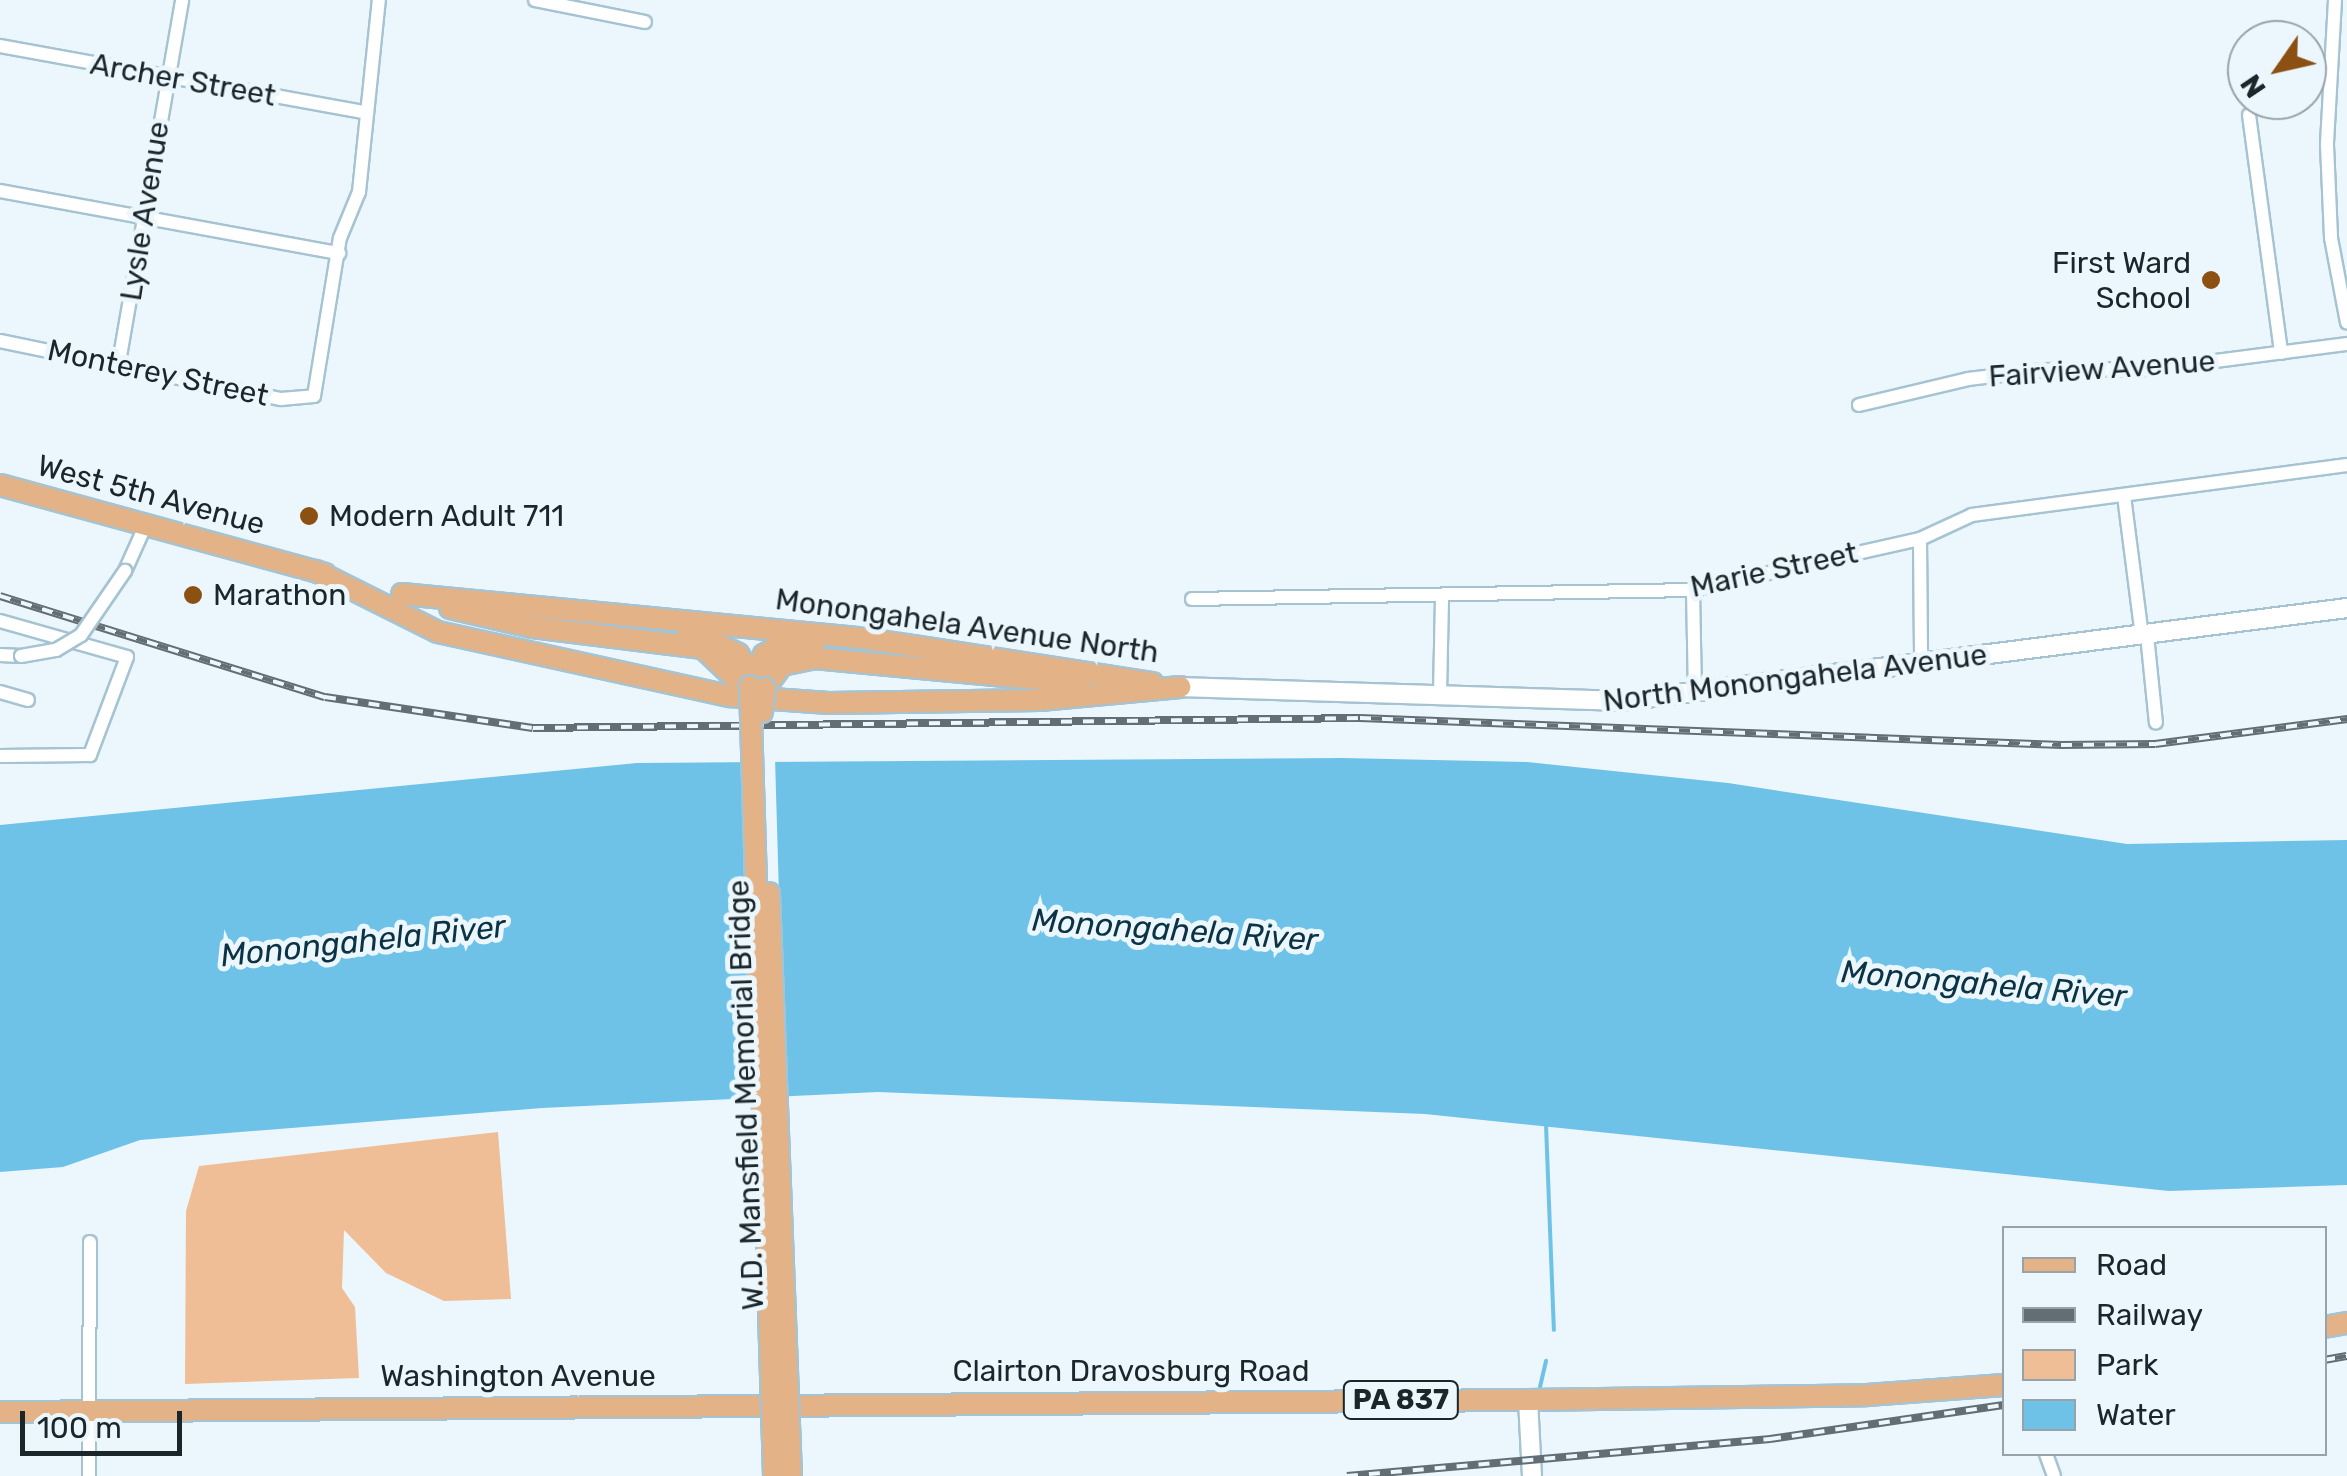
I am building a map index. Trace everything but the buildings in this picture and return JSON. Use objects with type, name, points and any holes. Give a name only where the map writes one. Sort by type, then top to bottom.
[{"type":"main road","name":"West 5th Avenue","points":[[0,485],[402,594]]},
{"type":"main road","name":"Monongahela Avenue North","points":[[316,571],[438,632],[730,696],[829,703],[1021,700],[1180,687]]},
{"type":"main road","name":"Monongahela Avenue North","points":[[402,594],[769,628],[1180,687]]},
{"type":"main road","points":[[402,594],[484,619],[703,648],[754,684]]},
{"type":"main road","points":[[487,604],[696,630],[718,639],[754,684]]},
{"type":"main road","name":"North Monongahela Avenue","points":[[1180,687],[1440,694],[1594,703],[2347,608]]},
{"type":"main road","points":[[756,712],[754,684],[764,655],[797,642],[1060,667]]},
{"type":"main road","points":[[754,684],[782,665],[814,658],[1180,687]]},
{"type":"main road","name":"W.D. Mansfield Memorial Bridge","points":[[756,712],[792,1399],[791,1476]]},
{"type":"main road","name":"W.D. Mansfield Memorial Bridge","points":[[756,712],[774,1476]]},
{"type":"main road","name":"Clairton Dravosburg Road","points":[[792,1399],[1528,1400],[1867,1395],[2002,1385]]},
{"type":"main road","points":[[792,1399],[800,1476]]},
{"type":"main road","name":"Washington Avenue","points":[[0,1412],[792,1399]]},
{"type":"main road","points":[[1528,1400],[1532,1476]]},
{"type":"street","name":"Lysle Avenue","points":[[120,362],[182,0]]},
{"type":"street","points":[[0,191],[339,253],[359,192],[380,0]]},
{"type":"street","points":[[534,0],[645,22]]},
{"type":"street","points":[[2334,0],[2327,145],[2332,238],[2347,324]]},
{"type":"street","name":"Archer Street","points":[[0,46],[367,113]]},
{"type":"street","points":[[2250,120],[2281,353]]},
{"type":"street","name":"Monterey Street","points":[[0,341],[120,362],[281,399],[314,396],[339,253]]},
{"type":"street","name":"Fairview Avenue","points":[[1859,405],[1968,379],[2043,370],[2154,369],[2347,344]]},
{"type":"street","name":"Marie Street","points":[[1192,598],[1442,599],[1692,590],[1920,538],[1972,515],[2347,465]]},
{"type":"street","points":[[2124,496],[2156,722]]},
{"type":"street","points":[[0,655],[56,650],[81,635],[108,605],[146,524]]},
{"type":"street","points":[[1920,538],[1921,664]]},
{"type":"street","points":[[1692,590],[1695,693]]},
{"type":"street","points":[[1440,694],[1442,599]]},
{"type":"street","points":[[0,620],[127,657],[90,755],[0,756]]},
{"type":"street","points":[[0,692],[28,700]]},
{"type":"street","points":[[89,1476],[90,1242]]},
{"type":"green space","points":[[498,1132],[511,1299],[444,1301],[386,1273],[344,1230],[342,1288],[355,1307],[359,1378],[185,1384],[186,1211],[199,1166]]},
{"type":"water","name":"Monongahela River","points":[[1342,758],[1527,762],[1728,783],[2127,844],[2347,840],[2347,1185],[2169,1191],[1425,1114],[878,1092],[542,1108],[140,1140],[63,1167],[0,1172],[0,825],[637,763]]},
{"type":"pier","points":[[741,758],[775,758],[785,1102],[750,1103]]},
{"type":"waterway","points":[[1546,1125],[1554,1330]]},
{"type":"waterway","points":[[1540,1387],[1546,1361]]},
{"type":"railway","points":[[0,596],[325,697],[533,728],[1360,718],[2061,745],[2155,744],[2347,719]]},
{"type":"railway","points":[[2327,1359],[2347,1356]]},
{"type":"railway","points":[[1347,1476],[1770,1439],[2002,1405]]},
{"type":"place","name":"First Ward School","points":[[2211,280]]},
{"type":"place","name":"Modern Adult 711","points":[[309,516]]},
{"type":"place","name":"Marathon","points":[[193,595]]}]
